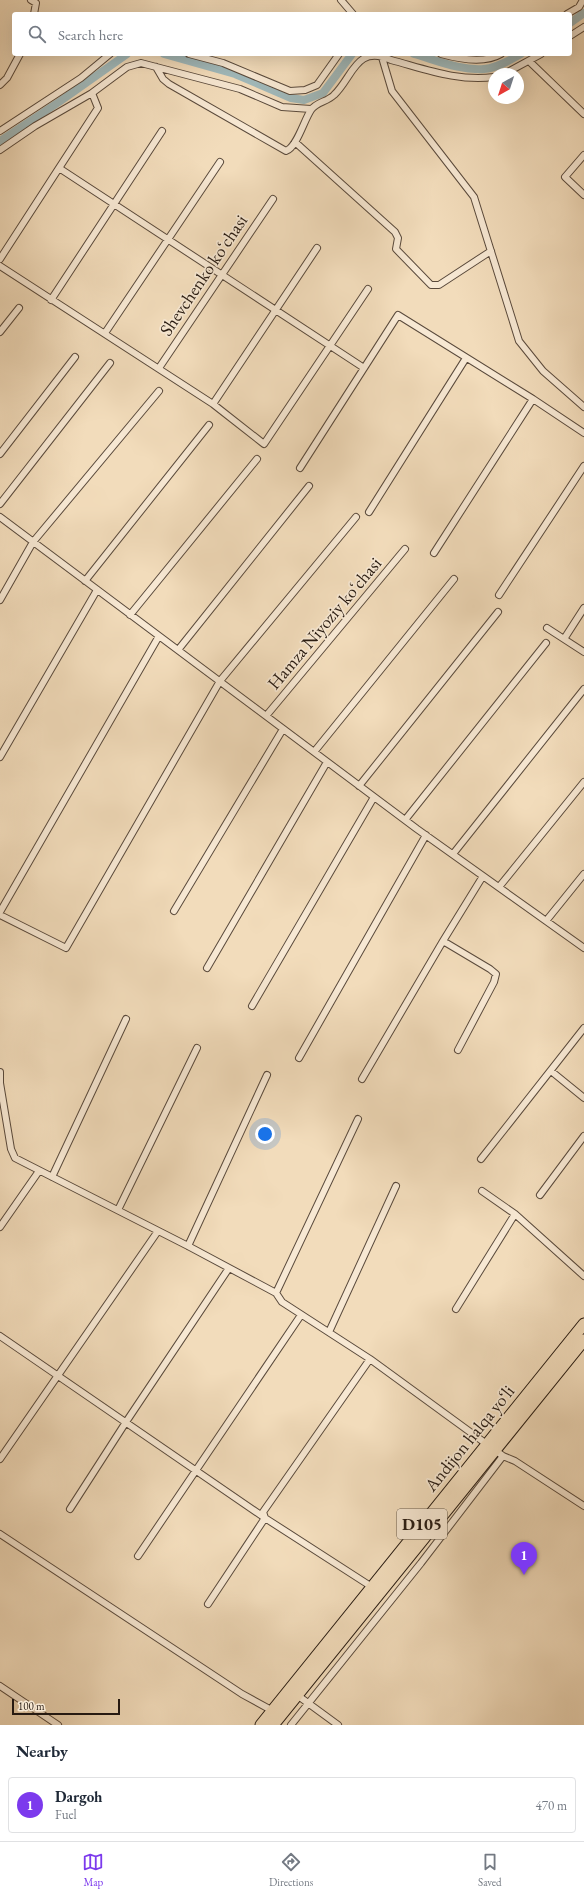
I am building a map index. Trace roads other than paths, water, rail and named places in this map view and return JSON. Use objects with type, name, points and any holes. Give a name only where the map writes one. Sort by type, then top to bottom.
[{"type":"highway","name":"Andijon halqa yo‘li","points":[[261,1725],[372,1587],[494,1450],[584,1324]]},
{"type":"highway","name":"Andijon halqa yo‘li","points":[[273,1725],[584,1340]]},
{"type":"street","points":[[31,0],[36,4],[34,12]]},
{"type":"street","points":[[341,0],[351,12]]},
{"type":"street","points":[[570,12],[579,7],[583,0]]},
{"type":"street","points":[[572,35],[584,27]]},
{"type":"street","points":[[0,85],[8,78],[19,56]]},
{"type":"street","points":[[0,131],[81,78],[108,56]]},
{"type":"street","points":[[197,56],[223,63],[290,91],[305,90],[317,85],[338,56]]},
{"type":"street","points":[[156,67],[163,79],[169,84],[286,151],[289,150],[295,142],[311,109],[316,104],[334,95],[356,64],[363,58],[376,56]]},
{"type":"street","points":[[382,56],[392,91],[474,197],[519,342],[543,371],[584,407]]},
{"type":"street","points":[[384,56],[391,60],[451,76],[480,79],[488,78]]},
{"type":"street","points":[[448,56],[462,60],[494,56]]},
{"type":"street","points":[[517,68],[538,56]]},
{"type":"street","points":[[530,62],[584,114]]},
{"type":"street","points":[[0,150],[35,126],[92,93],[127,67],[141,63],[240,89],[282,107],[311,109]]},
{"type":"street","points":[[0,259],[98,108],[92,93]]},
{"type":"street","points":[[51,300],[162,131]]},
{"type":"street","points":[[295,142],[395,232],[398,238],[396,249],[431,286],[439,285],[491,251]]},
{"type":"street","points":[[584,155],[565,177],[584,195]]},
{"type":"street","points":[[105,333],[220,162]]},
{"type":"street","points":[[59,168],[364,368]]},
{"type":"street","name":"Shevchenko koʻchasi","points":[[159,368],[273,199]]},
{"type":"street","points":[[214,404],[317,248]]},
{"type":"street","points":[[0,266],[214,404],[264,444],[368,290]]},
{"type":"street","points":[[0,332],[19,308]]},
{"type":"street","points":[[300,468],[398,315],[533,399],[584,433]]},
{"type":"street","points":[[0,454],[75,357]]},
{"type":"street","points":[[369,512],[466,358]]},
{"type":"street","points":[[0,504],[110,363]]},
{"type":"street","points":[[0,600],[33,542],[159,391]]},
{"type":"street","points":[[434,554],[533,399]]},
{"type":"street","points":[[85,581],[209,425]]},
{"type":"street","points":[[130,615],[257,460]]},
{"type":"street","points":[[499,595],[584,466]]},
{"type":"street","points":[[178,650],[309,486]]},
{"type":"street","points":[[0,517],[426,836],[584,948]]},
{"type":"street","points":[[159,636],[0,914],[66,948],[220,681],[356,517]]},
{"type":"street","name":"Hamza Niyoziy koʻchasi","points":[[266,716],[405,549]]},
{"type":"street","points":[[314,752],[454,579]]},
{"type":"street","points":[[0,757],[97,590]]},
{"type":"street","points":[[564,639],[584,608]]},
{"type":"street","points":[[359,786],[498,612]]},
{"type":"street","points":[[546,628],[584,652]]},
{"type":"street","points":[[405,820],[546,643]]},
{"type":"street","points":[[453,854],[584,689]]},
{"type":"street","points":[[174,911],[283,729]]},
{"type":"street","points":[[208,968],[327,762]]},
{"type":"street","points":[[499,887],[584,782]]},
{"type":"street","points":[[252,1006],[374,796]]},
{"type":"street","points":[[299,1058],[426,836]]},
{"type":"street","points":[[546,921],[584,874]]},
{"type":"street","points":[[362,1079],[442,941],[483,876]]},
{"type":"street","points":[[442,941],[496,974],[494,982],[458,1050]]},
{"type":"street","points":[[52,1177],[126,1019]]},
{"type":"street","points":[[481,1159],[584,1028]]},
{"type":"street","points":[[118,1210],[197,1048]]},
{"type":"street","points":[[550,1071],[584,1098]]},
{"type":"street","points":[[0,1072],[0,1083],[11,1149],[15,1158],[188,1246],[276,1293],[282,1302],[370,1359],[494,1450],[515,1461],[584,1506]]},
{"type":"street","points":[[188,1246],[267,1075]]},
{"type":"street","points":[[276,1293],[358,1119]]},
{"type":"street","points":[[540,1194],[584,1136]]},
{"type":"street","points":[[0,1227],[38,1171]]},
{"type":"street","points":[[329,1332],[396,1186]]},
{"type":"street","points":[[482,1191],[515,1214],[584,1276]]},
{"type":"street","points":[[456,1309],[515,1214]]},
{"type":"street","points":[[0,1459],[158,1231]]},
{"type":"street","points":[[70,1509],[229,1268]]},
{"type":"street","points":[[138,1556],[301,1315]]},
{"type":"street","points":[[0,1336],[265,1518],[372,1587]]},
{"type":"street","points":[[265,1518],[263,1512],[370,1359]]},
{"type":"street","points":[[290,1725],[421,1564],[494,1450]]},
{"type":"street","points":[[208,1604],[265,1518]]},
{"type":"street","points":[[0,1534],[242,1694],[273,1710]]},
{"type":"street","points":[[0,1686],[58,1725]]},
{"type":"street","points":[[297,1695],[338,1725]]},
{"type":"waterway","points":[[572,22],[584,13]]},
{"type":"waterway","points":[[0,141],[124,56]]},
{"type":"waterway","points":[[171,56],[235,74],[291,98],[304,100],[323,93],[351,56]]},
{"type":"waterway","points":[[420,56],[458,67],[475,69],[494,67],[517,56]]},
{"type":"place","name":"Dargoh","points":[[524,1575]]}]
